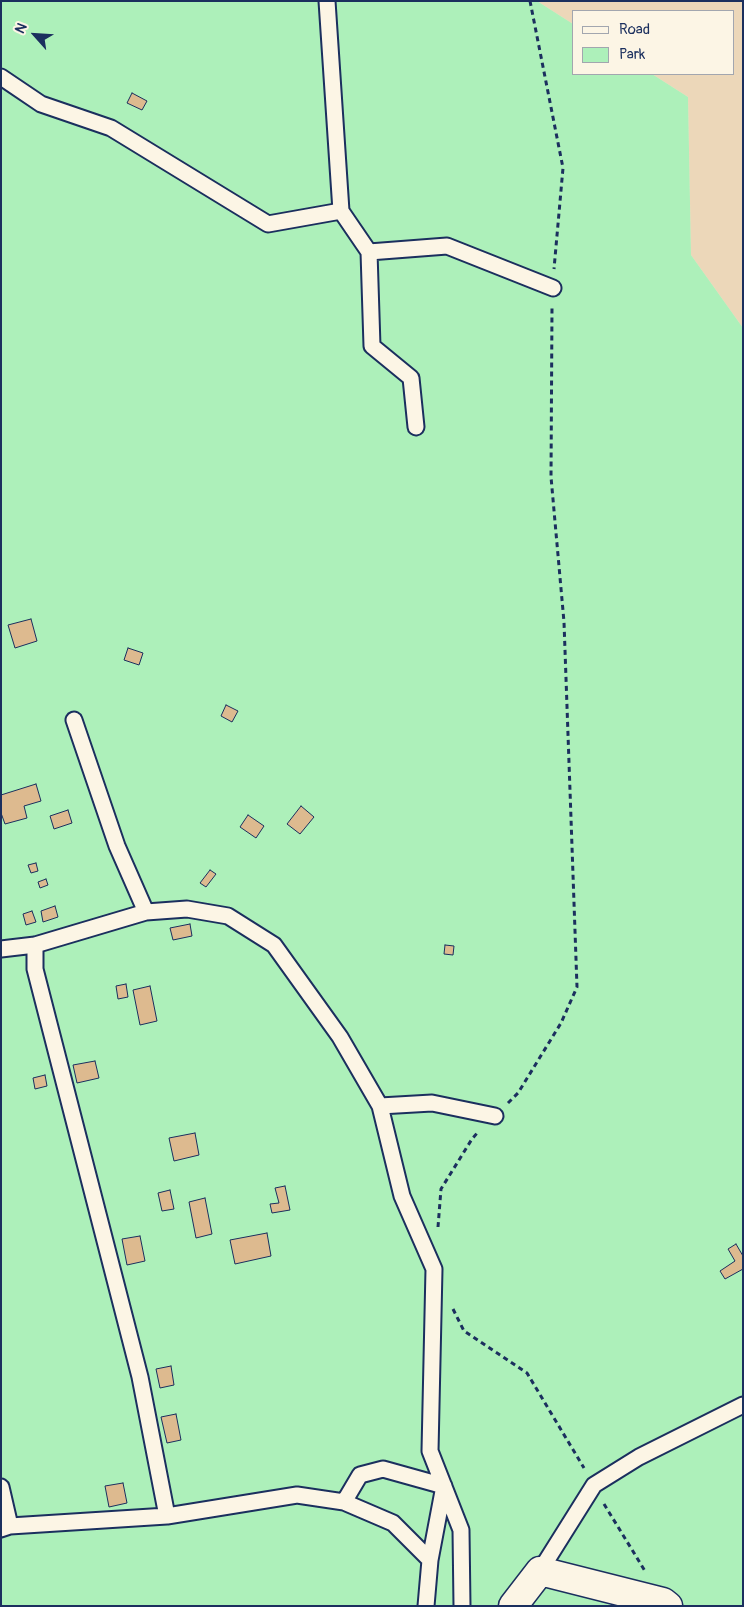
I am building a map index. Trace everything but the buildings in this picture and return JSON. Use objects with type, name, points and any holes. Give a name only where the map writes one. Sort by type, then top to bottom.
[{"type":"street","points":[[514,1606],[540,1571],[665,1604]]},
{"type":"lane","points":[[327,1],[341,210],[369,252],[372,346],[411,378],[416,427]]},
{"type":"lane","points":[[1,77],[41,104],[111,128],[268,224],[341,210]]},
{"type":"lane","points":[[369,252],[447,246],[553,288]]},
{"type":"lane","points":[[74,720],[117,846],[146,912]]},
{"type":"lane","points":[[1,949],[35,945],[146,912],[187,909],[228,916],[274,945],[340,1038],[380,1106],[402,1196],[434,1269],[430,1451],[461,1530],[462,1606]]},
{"type":"lane","points":[[35,945],[35,969],[140,1377],[167,1516]]},
{"type":"lane","points":[[380,1106],[432,1103],[495,1116]]},
{"type":"lane","points":[[540,1571],[594,1485],[639,1457],[743,1405]]},
{"type":"lane","points":[[344,1502],[360,1475],[383,1470],[444,1486]]},
{"type":"lane","points":[[426,1606],[430,1560],[444,1486]]},
{"type":"lane","points":[[1,1487],[6,1528],[167,1516],[297,1495],[344,1502],[393,1523],[430,1560]]},
{"type":"path","points":[[438,1231],[441,1189],[472,1139],[518,1093],[561,1023],[576,987],[564,622],[551,477],[553,288],[563,168],[530,1]]},
{"type":"path","points":[[451,1305],[464,1331],[527,1373],[665,1604]]},
{"type":"shaded area","points":[[537,1],[743,1],[743,328],[691,255],[688,97],[654,75],[734,75],[734,10],[572,10],[572,23]]},
{"type":"green space","points":[[1,1],[537,1],[572,23],[572,75],[654,75],[688,97],[691,255],[743,328],[743,1606],[1,1606]]}]
